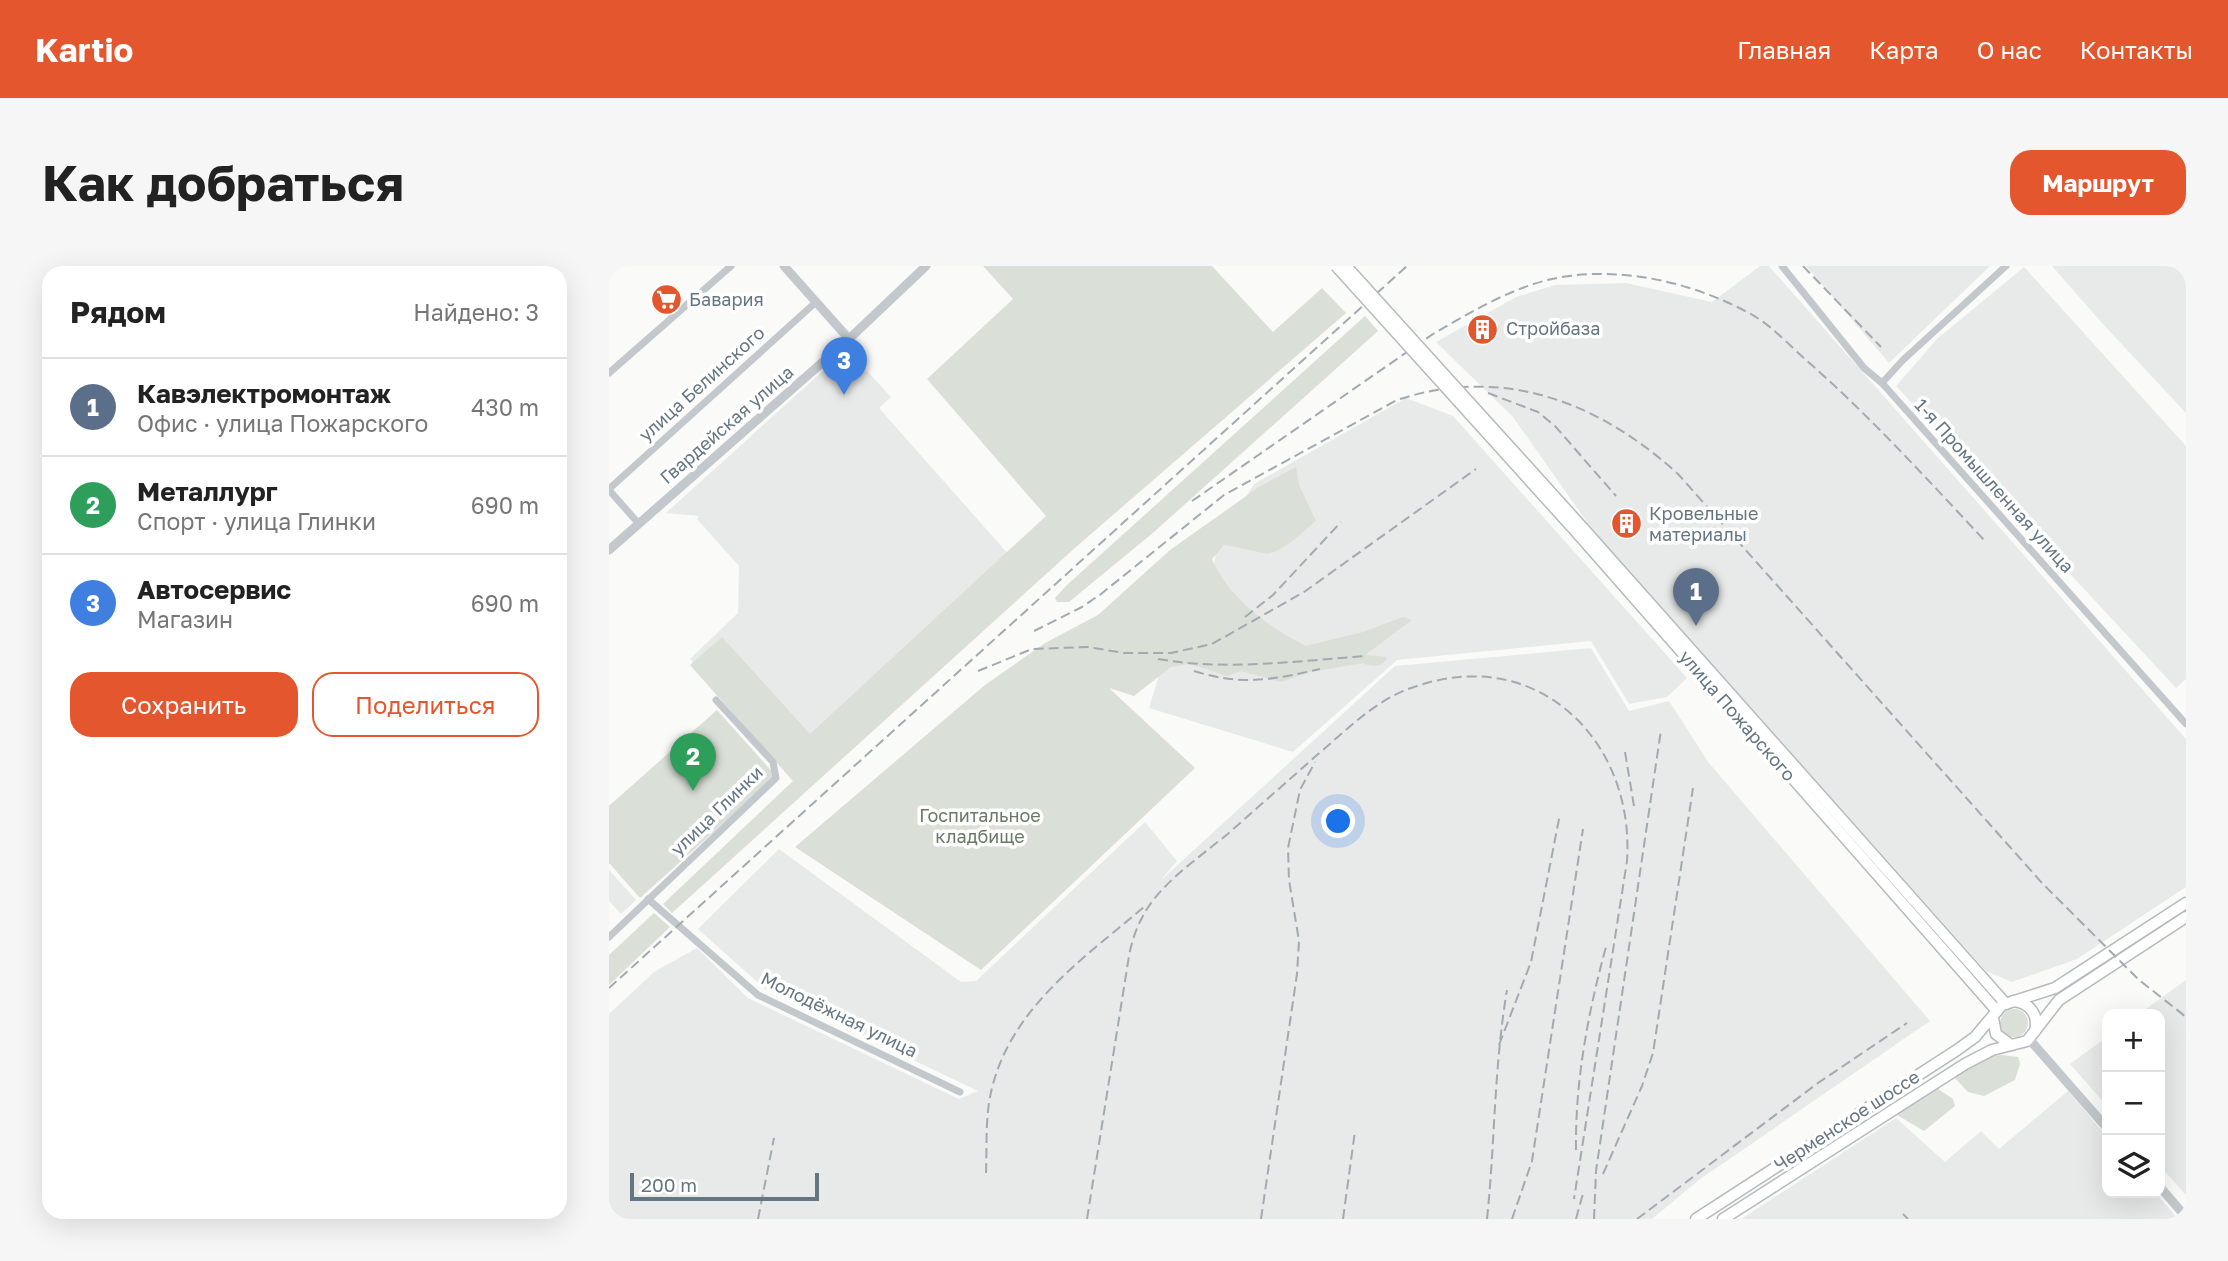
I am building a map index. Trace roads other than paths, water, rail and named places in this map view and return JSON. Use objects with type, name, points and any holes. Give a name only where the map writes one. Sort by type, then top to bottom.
[{"type":"main road","name":"улица Пожарского","points":[[1336,266],[1580,531]]},
{"type":"main road","name":"улица Пожарского","points":[[1346,266],[2002,1008]]},
{"type":"main road","name":"Черменское шоссе","points":[[1696,1219],[1957,1049],[2002,1008],[2055,989],[2186,903]]},
{"type":"main road","points":[[2031,1037],[2059,1000],[2186,917]]},
{"type":"main road","points":[[2011,1045],[1996,1034],[2002,1008],[2023,1003],[2032,1010],[2036,1021],[2031,1037]]},
{"type":"main road","name":"Черменское шоссе","points":[[1723,1219],[1965,1064],[1992,1050],[2031,1037]]},
{"type":"street","points":[[609,373],[731,266]]},
{"type":"street","points":[[784,266],[849,340]]},
{"type":"street","name":"Гвардейская улица","points":[[609,550],[849,340],[926,266]]},
{"type":"street","name":"1-я Промышленная улица","points":[[1782,266],[1864,368],[1882,383],[2186,724]]},
{"type":"street","points":[[1882,383],[1903,360],[2006,266]]},
{"type":"street","name":"улица Белинского","points":[[609,489],[816,302]]},
{"type":"street","points":[[609,489],[639,524]]},
{"type":"street","name":"улица Глинки","points":[[609,937],[776,778],[773,762],[716,700]]},
{"type":"street","name":"Молодёжная улица","points":[[648,899],[758,995],[960,1092]]},
{"type":"street","points":[[2031,1037],[2102,1122]]},
{"type":"street","points":[[2165,1193],[2186,1217]]},
{"type":"railway","points":[[609,988],[1407,266]]},
{"type":"railway","points":[[1803,266],[1881,347]]},
{"type":"railway","points":[[1192,501],[1433,334],[1482,307],[1533,284],[1551,279],[1615,274],[1684,286],[1728,303],[1764,323],[1830,381],[1985,541]]},
{"type":"railway","points":[[1034,631],[1082,607],[1101,594],[1224,495],[1397,400],[1436,390],[1475,387],[1512,389],[1548,397],[1616,427],[1678,474],[2042,883],[2138,979],[2186,1017]]},
{"type":"railway","points":[[1488,393],[1538,412],[1555,426],[1616,496]]},
{"type":"railway","points":[[978,671],[1032,649],[1088,647],[1124,653],[1171,653],[1212,644],[1304,592],[1476,469]]},
{"type":"railway","points":[[1245,617],[1273,595],[1341,522]]},
{"type":"railway","points":[[1158,659],[1236,665],[1366,656]]},
{"type":"railway","points":[[1194,671],[1227,679],[1257,680],[1320,669]]},
{"type":"railway","points":[[1087,1219],[1129,956],[1135,933],[1149,905],[1181,872],[1376,706],[1402,691],[1461,677],[1502,679],[1539,692],[1570,713],[1596,742],[1615,777],[1625,817],[1627,861],[1574,1199]]},
{"type":"railway","points":[[1594,1219],[1596,1171],[1661,730]]},
{"type":"railway","points":[[1625,752],[1634,806]]},
{"type":"railway","points":[[1261,1219],[1297,974],[1299,941],[1289,880],[1288,848],[1300,790],[1315,762]]},
{"type":"railway","points":[[1603,1174],[1642,1086],[1653,1053],[1693,788]]},
{"type":"railway","points":[[1499,1045],[1531,962],[1560,814]]},
{"type":"railway","points":[[1512,1219],[1532,1161],[1583,829]]},
{"type":"railway","points":[[986,1173],[987,1119],[992,1088],[1002,1059],[1016,1033],[1053,986],[1144,907]]},
{"type":"railway","points":[[1576,1150],[1584,1047],[1606,947]]},
{"type":"railway","points":[[1487,1219],[1507,990]]},
{"type":"railway","points":[[1637,1219],[1818,1083],[1907,1023]]},
{"type":"railway","points":[[1343,1219],[1355,1131]]},
{"type":"railway","points":[[758,1219],[774,1138]]},
{"type":"railway","points":[[1576,1219],[1584,1190]]},
{"type":"railway","points":[[1903,1214],[1908,1219]]},
{"type":"place","name":"Бавария","points":[[666,300]]},
{"type":"place","name":"Стройбаза","points":[[1483,329]]},
{"type":"place","name":"Автосервис","points":[[844,395]]},
{"type":"place","name":"Кровельные материалы","points":[[1626,524]]},
{"type":"place","name":"Кавэлектромонтаж","points":[[1696,626]]},
{"type":"place","name":"Металлург","points":[[693,791]]},
{"type":"park label","name":"Госпитальное кладбище","points":[[980,826]]}]
